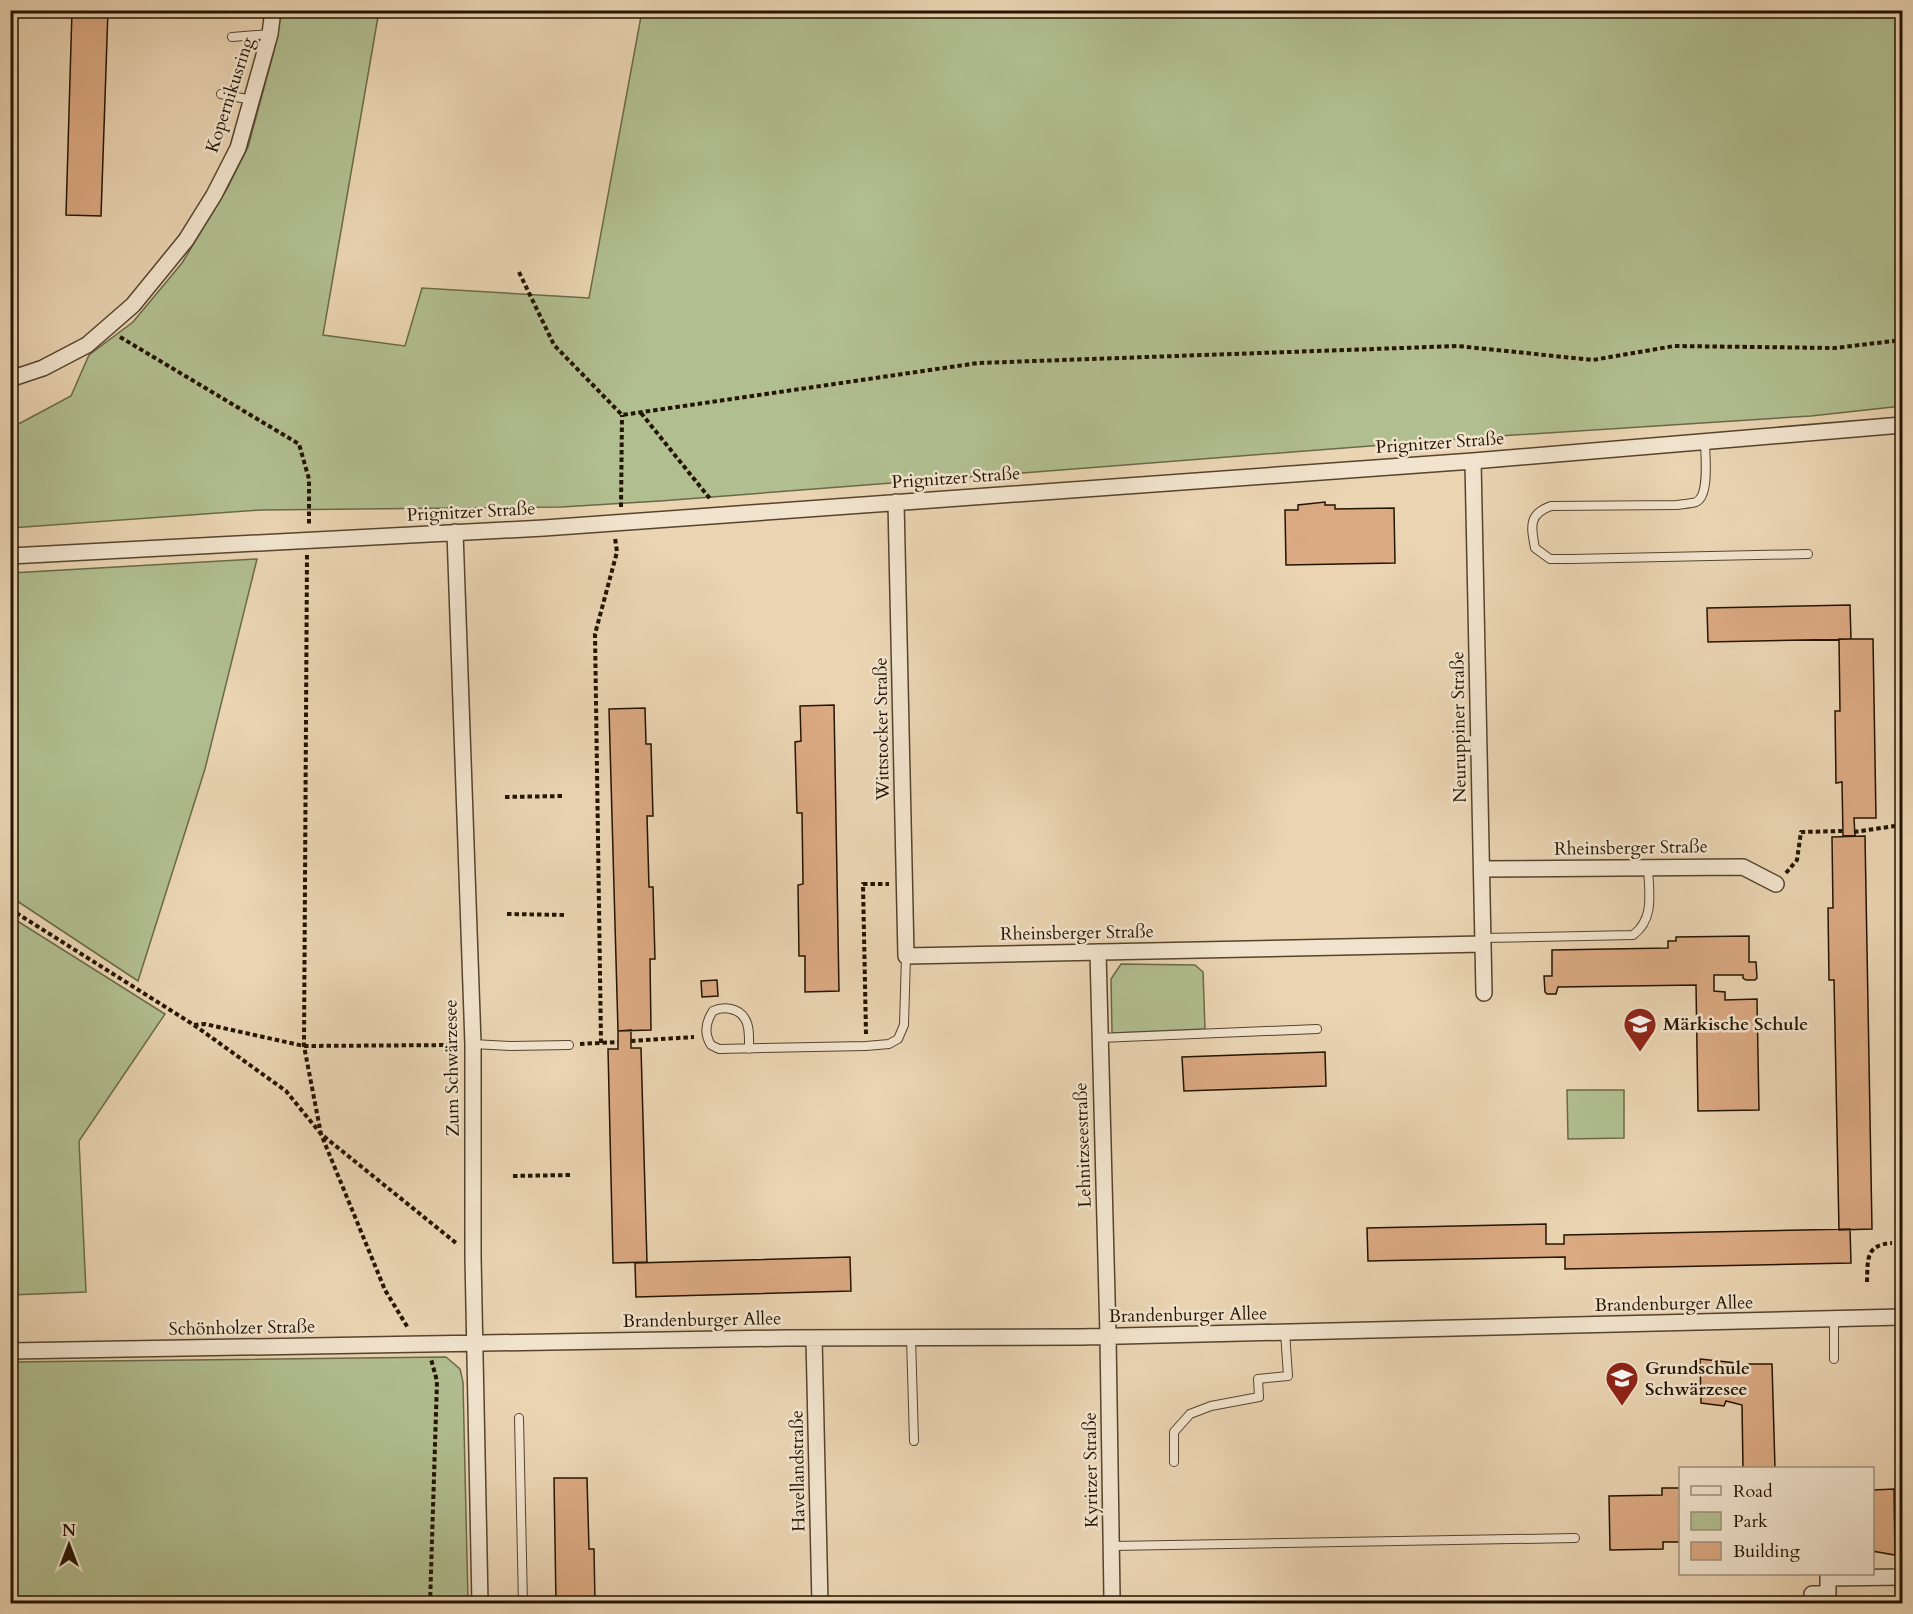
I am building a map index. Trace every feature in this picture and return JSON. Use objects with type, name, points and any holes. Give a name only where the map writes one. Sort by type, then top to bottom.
[{"type":"street","name":"Kopernikusring","points":[[10,379],[52,364],[87,345],[133,305],[186,240],[214,195],[238,148],[270,34],[273,10]]},
{"type":"street","name":"Prignitzer Straße","points":[[10,556],[617,523],[1473,461],[1902,425]]},
{"type":"street","name":"Neuruppiner Straße","points":[[1473,461],[1484,993]]},
{"type":"street","name":"Wittstocker Straße","points":[[896,502],[906,956]]},
{"type":"street","name":"Zum Schwärzesee","points":[[455,532],[473,1044],[474,1344],[480,1604]]},
{"type":"street","name":"Rheinsberger Straße","points":[[1482,869],[1743,867],[1776,884]]},
{"type":"street","name":"Rheinsberger Straße","points":[[906,956],[1483,941]]},
{"type":"street","name":"Lehnitzseestraße","points":[[1098,952],[1108,1336]]},
{"type":"street","name":"Brandenburger Allee","points":[[474,1344],[1108,1336],[1902,1317]]},
{"type":"street","name":"Kyritzer Straße","points":[[1108,1336],[1112,1598],[1115,1604]]},
{"type":"street","name":"Havellandstraße","points":[[814,1338],[820,1604]]},
{"type":"street","name":"Schönholzer Straße","points":[[10,1351],[474,1344]]},
{"type":"street","points":[[1812,1604],[1812,1594],[1828,1594],[1828,1578],[1902,1577]]},
{"type":"lane","points":[[232,37],[270,34]]},
{"type":"lane","points":[[221,94],[253,100]]},
{"type":"lane","points":[[1705,441],[1706,484],[1702,497],[1697,502],[1676,505],[1551,506],[1539,510],[1534,517],[1532,531],[1535,548],[1550,559],[1808,554]]},
{"type":"lane","points":[[1483,941],[1633,934],[1643,927],[1649,906],[1648,868]]},
{"type":"lane","points":[[749,1049],[747,1021],[744,1017],[734,1010],[723,1008],[713,1011],[706,1026],[707,1036],[711,1046],[719,1049],[749,1049],[866,1046],[889,1044],[898,1039],[904,1025],[906,956]]},
{"type":"lane","points":[[1100,1038],[1317,1029]]},
{"type":"lane","points":[[473,1044],[569,1045]]},
{"type":"lane","points":[[1834,1320],[1834,1359]]},
{"type":"lane","points":[[1174,1462],[1174,1432],[1190,1414],[1211,1406],[1259,1397],[1258,1379],[1288,1376],[1285,1332]]},
{"type":"lane","points":[[911,1337],[914,1441]]},
{"type":"lane","points":[[519,1418],[523,1604]]},
{"type":"lane","points":[[1112,1546],[1575,1538]]},
{"type":"path","points":[[519,272],[554,345],[622,415],[617,552],[595,634],[601,1043]]},
{"type":"path","points":[[106,328],[145,354],[299,444],[309,479],[310,513],[307,540],[304,1046],[321,1134],[385,1290],[410,1331]]},
{"type":"path","points":[[622,415],[978,363],[1458,346],[1593,360],[1674,346],[1835,348],[1902,340]]},
{"type":"path","points":[[641,412],[723,515]]},
{"type":"path","points":[[506,797],[564,796]]},
{"type":"path","points":[[1854,832],[1902,825]]},
{"type":"path","points":[[1776,884],[1797,860],[1801,832],[1842,831]]},
{"type":"path","points":[[866,1046],[863,884],[905,883]]},
{"type":"path","points":[[10,909],[194,1025],[286,1091],[321,1134],[473,1257]]},
{"type":"path","points":[[507,914],[567,915]]},
{"type":"path","points":[[194,1025],[205,1024],[304,1046],[473,1044]]},
{"type":"path","points":[[631,1041],[707,1036]]},
{"type":"path","points":[[569,1045],[618,1042]]},
{"type":"path","points":[[513,1176],[572,1175]]},
{"type":"path","points":[[1868,1282],[1868,1257],[1871,1250],[1882,1244],[1892,1243]]},
{"type":"path","points":[[428,1345],[437,1381],[430,1604]]},
{"type":"green space","points":[[281,11],[379,11],[323,335],[405,346],[422,288],[589,298],[642,11],[1902,11],[1902,406],[1811,416],[1499,436],[660,501],[561,507],[261,510],[11,528],[11,428],[71,396],[89,355],[133,322],[182,263],[227,189],[248,147],[275,47]]},
{"type":"green space","points":[[257,559],[205,769],[138,981],[11,897],[11,573]]},
{"type":"green space","points":[[11,917],[165,1014],[79,1141],[86,1292],[11,1295]]},
{"type":"green space","points":[[1121,964],[1195,965],[1203,972],[1205,1029],[1112,1033],[1111,979]]},
{"type":"green space","points":[[1567,1090],[1624,1090],[1624,1138],[1568,1139]]},
{"type":"green space","points":[[446,1357],[460,1369],[463,1382],[468,1603],[11,1603],[11,1362]]},
{"type":"building","points":[[72,10],[108,10],[101,216],[66,215]]},
{"type":"building","points":[[1325,502],[1325,505],[1335,505],[1335,509],[1394,508],[1395,563],[1286,565],[1285,510],[1298,510],[1298,505]]},
{"type":"building","points":[[1850,605],[1851,639],[1708,642],[1707,608]]},
{"type":"building","points":[[1839,639],[1873,639],[1876,818],[1854,818],[1855,836],[1843,836],[1842,782],[1836,783],[1835,711],[1840,711]]},
{"type":"building","points":[[834,705],[839,991],[805,992],[805,956],[799,956],[798,885],[803,884],[802,813],[797,813],[795,742],[801,741],[800,706]]},
{"type":"building","points":[[645,708],[646,744],[651,744],[653,816],[647,816],[649,887],[653,887],[655,959],[650,959],[651,1030],[618,1031],[609,709]]},
{"type":"building","points":[[1865,836],[1872,1229],[1839,1230],[1834,980],[1829,980],[1828,908],[1833,908],[1832,837]]},
{"type":"building","points":[[1749,936],[1749,962],[1756,962],[1757,978],[1746,980],[1743,975],[1714,975],[1714,991],[1725,992],[1725,1000],[1757,999],[1759,1110],[1698,1111],[1696,985],[1558,987],[1556,994],[1545,992],[1544,976],[1552,976],[1552,950],[1668,948],[1668,941],[1676,941],[1676,937]]},
{"type":"building","points":[[717,980],[718,996],[702,997],[701,981]]},
{"type":"building","points":[[631,1030],[631,1048],[641,1048],[647,1262],[613,1263],[608,1049],[618,1049],[618,1031]]},
{"type":"building","points":[[1325,1052],[1326,1086],[1184,1091],[1182,1057]]},
{"type":"building","points":[[1546,1224],[1546,1244],[1564,1244],[1564,1235],[1850,1229],[1851,1263],[1565,1269],[1565,1257],[1368,1261],[1367,1228]]},
{"type":"building","points":[[850,1257],[851,1291],[636,1297],[635,1263]]},
{"type":"building","points":[[1700,1359],[1736,1363],[1733,1370],[1749,1370],[1749,1364],[1772,1364],[1775,1467],[1743,1467],[1742,1405],[1726,1401],[1724,1406],[1701,1403]]},
{"type":"building","points":[[554,1478],[587,1478],[589,1549],[594,1549],[595,1604],[556,1604]]},
{"type":"building","points":[[1662,1488],[1679,1488],[1679,1542],[1663,1542],[1663,1549],[1610,1550],[1609,1496],[1662,1495]]},
{"type":"building","points":[[1894,1489],[1895,1555],[1874,1551],[1874,1490]]},
{"type":"place","name":"Märkische Schule","points":[[1640,1053]]},
{"type":"place","name":"Grundschule Schwärzesee","points":[[1622,1407]]}]
